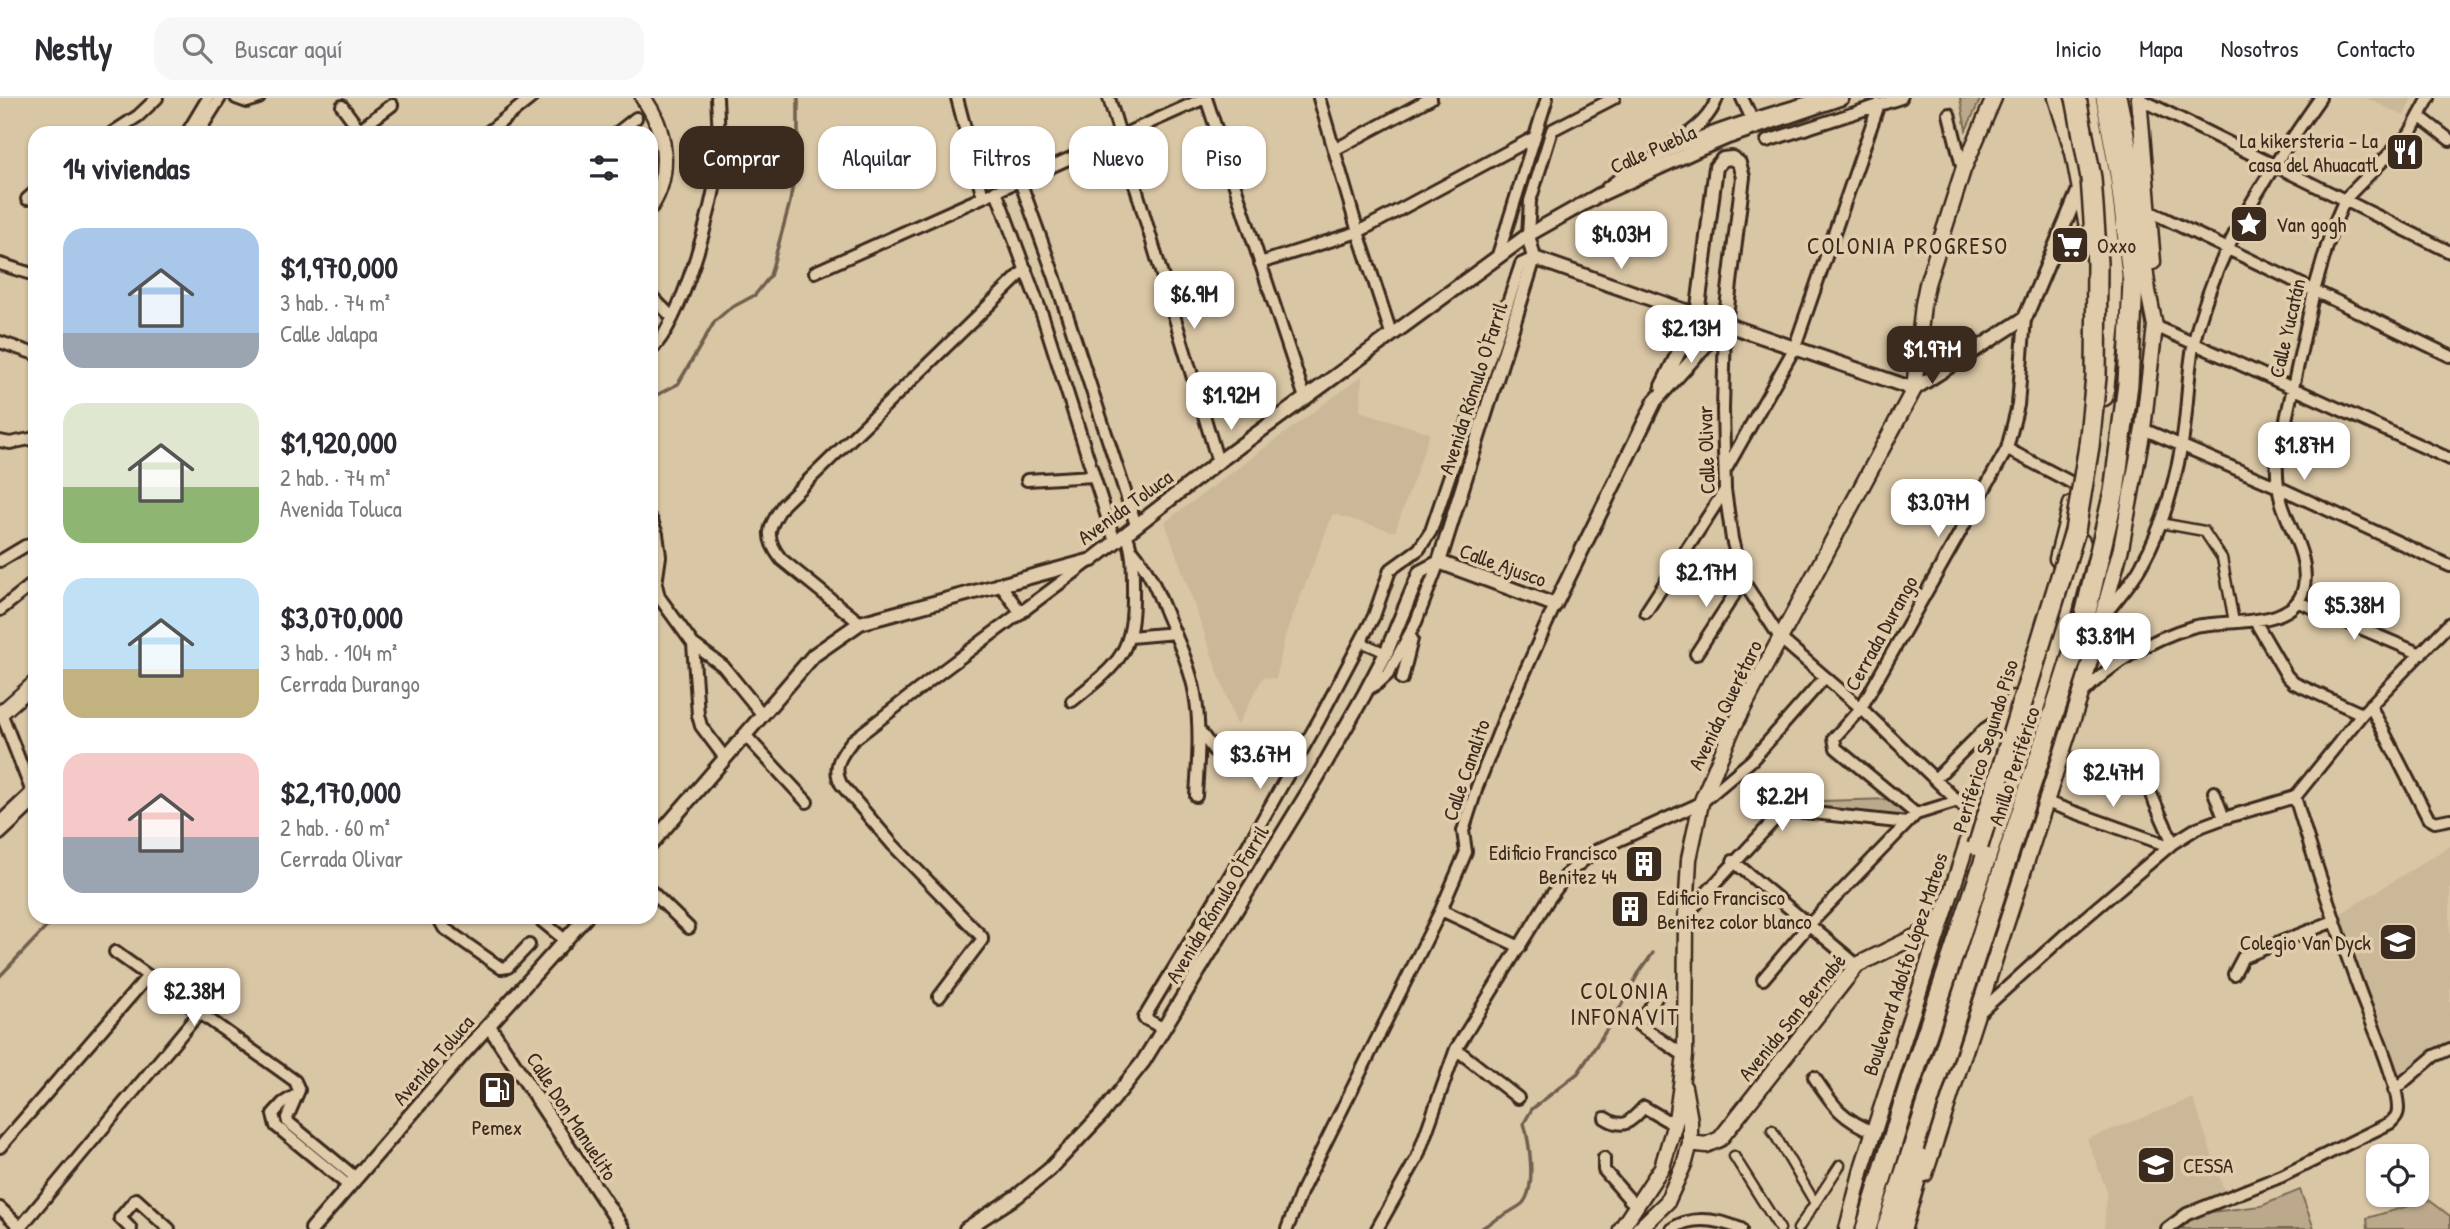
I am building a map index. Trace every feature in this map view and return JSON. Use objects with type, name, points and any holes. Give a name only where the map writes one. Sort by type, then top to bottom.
[{"type":"highway","name":"Periférico Segundo Piso","points":[[1856,1229],[1892,1104],[1978,846],[2075,531],[2089,446],[2096,377],[2097,320],[2097,263],[2091,178],[2076,98]]},
{"type":"highway","name":"Anillo Periférico","points":[[1866,1229],[1908,1090],[2050,656],[2087,520],[2110,328],[2112,276],[2101,181],[2086,98]]},
{"type":"highway","name":"Anillo Periférico","points":[[1887,1229],[2084,620],[2114,492],[2128,384],[2133,282],[2120,175],[2106,98]]},
{"type":"highway","points":[[1901,1229],[1963,1020],[2059,736],[2095,615],[2118,524],[2132,402],[2136,329],[2133,244],[2113,98]]},
{"type":"highway","points":[[1995,754],[2006,797]]},
{"type":"main road","points":[[643,98],[654,114],[657,126]]},
{"type":"main road","name":"Avenida Querétaro","points":[[1621,1229],[1662,1167],[1675,1120],[1685,1056],[1689,859],[1701,803],[1731,732],[1914,388],[1923,304],[1963,170],[1994,98]]},
{"type":"main road","name":"Boulevard Adolfo López Mateos","points":[[1847,1229],[1863,1165],[1939,925],[2051,585],[2076,485],[2091,334],[2089,253],[2081,185],[2056,98]]},
{"type":"main road","points":[[2119,98],[2132,162],[2148,292],[2155,326]]},
{"type":"main road","points":[[1909,1229],[2080,697],[2121,548],[2143,429],[2155,326],[2150,212],[2138,98]]},
{"type":"main road","points":[[658,129],[664,152],[663,177],[658,189]]},
{"type":"main road","points":[[0,712],[28,689]]},
{"type":"main road","name":"Avenida San Bernabé","points":[[1690,1143],[1706,1145],[1720,1139],[1857,965],[1939,925]]},
{"type":"main road","name":"Avenida Querétaro","points":[[1639,1229],[1667,1202],[1681,1173],[1690,1143],[1689,1106],[1682,1079]]},
{"type":"main road","points":[[1639,1203],[1667,1202]]},
{"type":"street","points":[[123,126],[157,98]]},
{"type":"street","points":[[191,126],[208,98]]},
{"type":"street","points":[[202,126],[220,98]]},
{"type":"street","points":[[236,98],[247,102],[259,98]]},
{"type":"street","points":[[496,126],[530,98]]},
{"type":"street","points":[[658,338],[672,317],[686,283],[715,185],[718,162],[717,98]]},
{"type":"street","points":[[957,98],[983,197]]},
{"type":"street","points":[[1109,98],[1118,126]]},
{"type":"street","points":[[1145,126],[1206,98],[1305,398]]},
{"type":"street","points":[[1319,98],[1357,232],[1391,333]]},
{"type":"street","points":[[1334,150],[1431,98]]},
{"type":"street","points":[[1498,255],[1547,98]]},
{"type":"street","points":[[1614,98],[1552,130],[1530,201],[1528,235],[1534,258],[1698,315]]},
{"type":"street","points":[[1656,157],[1702,123],[1713,110],[1717,98]]},
{"type":"street","points":[[1742,98],[1752,119]]},
{"type":"street","name":"Avenida Toluca","points":[[658,836],[814,655],[860,623],[1092,559],[1218,462],[1498,255],[1599,195],[1632,169],[1752,119],[1823,98]]},
{"type":"street","name":"Calle Puebla","points":[[1599,195],[1728,137],[1842,98]]},
{"type":"street","points":[[1767,141],[1900,98]]},
{"type":"street","points":[[2138,98],[2450,252]]},
{"type":"street","points":[[2103,617],[2142,565],[2160,523],[2182,444],[2194,343],[2208,295],[2228,249],[2273,165],[2320,98]]},
{"type":"street","name":"Calle Yucatán","points":[[2299,602],[2305,586],[2304,566],[2278,487],[2277,461],[2314,291],[2332,229],[2345,199],[2410,133],[2429,98]]},
{"type":"street","points":[[1724,471],[1794,349],[1879,104]]},
{"type":"street","points":[[366,126],[392,105]]},
{"type":"street","points":[[342,106],[355,126]]},
{"type":"street","points":[[1949,114],[1963,170]]},
{"type":"street","points":[[2419,116],[2450,140]]},
{"type":"street","points":[[626,126],[636,118]]},
{"type":"street","points":[[1260,263],[1357,232],[1535,137]]},
{"type":"street","name":"Calle Olivar","points":[[1698,315],[1716,167],[1723,159],[1732,158],[1738,163],[1743,177],[1725,324],[1724,471],[1732,539],[1743,581],[1781,639],[1861,708],[1974,817]]},
{"type":"street","points":[[1725,324],[1914,388],[2025,318],[2081,185]]},
{"type":"street","points":[[815,272],[1001,189]]},
{"type":"street","points":[[1023,189],[1054,275],[1131,529],[1134,603],[1130,637],[1120,658],[1112,667],[1072,701]]},
{"type":"street","points":[[1137,189],[1218,462]]},
{"type":"street","points":[[996,191],[1026,269],[1115,542]]},
{"type":"street","points":[[2150,212],[2450,356]]},
{"type":"street","name":"Avenida Rómulo O'Farril","points":[[966,1229],[1017,1196],[1075,1145],[1123,1088],[1164,1029],[1318,775],[1368,689],[1420,572],[1439,562],[1534,258]]},
{"type":"street","name":"Avenida Rómulo O'Farril","points":[[1164,1029],[1144,1018],[1247,847],[1361,642],[1391,570],[1419,549],[1431,531],[1521,264],[1534,258]]},
{"type":"street","points":[[0,264],[28,273]]},
{"type":"street","points":[[860,623],[780,559],[772,547],[769,535],[771,523],[783,505],[801,487],[1026,269]]},
{"type":"street","points":[[658,303],[672,317]]},
{"type":"street","name":"Calle Canalito","points":[[1287,1229],[1308,1178],[1441,909],[1466,852],[1462,831],[1477,788],[1506,714],[1555,604],[1698,315]]},
{"type":"street","name":"Cerrada Durango","points":[[1916,814],[1836,748],[1834,738],[1861,708],[2007,449],[2018,405],[2025,318]]},
{"type":"street","name":"Calle Canalito","points":[[1655,401],[1725,324]]},
{"type":"street","points":[[2155,326],[2450,459]]},
{"type":"street","points":[[0,342],[28,352]]},
{"type":"street","points":[[2143,429],[2182,444],[2450,566]]},
{"type":"street","points":[[0,441],[10,443],[28,439]]},
{"type":"street","points":[[2007,449],[2076,485]]},
{"type":"street","points":[[1027,480],[1093,476]]},
{"type":"street","points":[[1646,612],[1725,490]]},
{"type":"street","points":[[2160,523],[2204,531],[2222,558],[2234,622]]},
{"type":"street","points":[[658,541],[658,570]]},
{"type":"street","points":[[0,561],[28,545]]},
{"type":"street","points":[[1133,551],[1149,574],[1175,633],[1195,693],[1199,730],[1196,796]]},
{"type":"street","points":[[939,997],[982,937],[893,845],[841,784],[837,766],[842,753],[852,741],[1092,559]]},
{"type":"street","points":[[1402,679],[1416,622],[1439,562]]},
{"type":"street","name":"Calle Ajusco","points":[[1439,562],[1555,604]]},
{"type":"street","points":[[1696,654],[1743,581]]},
{"type":"street","points":[[999,583],[1021,613]]},
{"type":"street","points":[[0,610],[28,588]]},
{"type":"street","points":[[658,593],[693,645],[723,666],[762,714]]},
{"type":"street","points":[[2080,697],[2102,673],[2162,640],[2192,627],[2274,617],[2299,602],[2421,654]]},
{"type":"street","points":[[2255,621],[2291,680],[2366,709],[2428,818],[2435,822],[2450,818]]},
{"type":"street","points":[[1368,689],[1388,674],[1416,622]]},
{"type":"street","points":[[1975,1017],[2171,844],[2197,828],[2295,797],[2366,709],[2450,623]]},
{"type":"street","points":[[1130,637],[1175,633]]},
{"type":"street","points":[[1361,642],[1386,653]]},
{"type":"street","points":[[693,645],[701,726],[725,758]]},
{"type":"street","points":[[1377,1229],[1417,1158],[1456,1049],[1568,873],[1595,851],[1701,803],[1752,760],[1825,677]]},
{"type":"street","points":[[0,712],[28,780]]},
{"type":"street","points":[[1936,778],[1985,729],[2009,713]]},
{"type":"street","points":[[1199,730],[1215,752]]},
{"type":"street","points":[[745,735],[807,803]]},
{"type":"street","points":[[2142,774],[2171,844]]},
{"type":"street","points":[[2214,792],[2224,818]]},
{"type":"street","points":[[2166,1229],[2187,1214],[2282,1177],[2390,1123],[2397,1116],[2394,1090],[2334,921],[2295,797]]},
{"type":"street","points":[[0,822],[28,799]]},
{"type":"street","points":[[0,834],[28,801]]},
{"type":"street","points":[[1763,979],[1808,926],[1906,823],[1916,814],[1958,801]]},
{"type":"street","points":[[2046,802],[2171,844]]},
{"type":"street","points":[[1686,915],[1769,823],[1789,812],[1906,823]]},
{"type":"street","points":[[1733,861],[1857,965]]},
{"type":"street","points":[[658,898],[689,928]]},
{"type":"street","points":[[1441,909],[1520,947]]},
{"type":"street","points":[[2234,974],[2243,957],[2334,921]]},
{"type":"street","points":[[442,924],[444,928],[501,968],[508,967],[529,945]]},
{"type":"street","points":[[546,924],[565,940]]},
{"type":"street","name":"Avenida Toluca","points":[[312,1229],[580,924]]},
{"type":"street","points":[[115,952],[295,1081],[299,1086],[296,1095],[279,1106],[273,1114],[273,1121],[352,1182]]},
{"type":"street","points":[[0,1147],[148,976]]},
{"type":"street","points":[[1659,993],[1639,1025],[1685,1056]]},
{"type":"street","points":[[0,1208],[19,1228],[200,1013]]},
{"type":"street","name":"Calle Don Manuelito","points":[[489,1026],[623,1229]]},
{"type":"street","points":[[1456,1049],[1518,1098]]},
{"type":"street","points":[[2394,1090],[2434,1056],[2450,1049]]},
{"type":"street","points":[[1814,1077],[1833,1105],[1847,1119],[1874,1132]]},
{"type":"street","points":[[1605,1118],[1616,1125],[1625,1124],[1644,1107],[1666,1120],[1675,1120]]},
{"type":"street","points":[[1772,1130],[1815,1203]]},
{"type":"street","points":[[1734,1156],[1780,1229]]},
{"type":"street","points":[[1604,1158],[1604,1170],[1630,1200],[1639,1203]]},
{"type":"street","points":[[1798,1229],[1840,1165]]},
{"type":"street","points":[[131,1229],[120,1218],[136,1199],[169,1229]]},
{"type":"street","points":[[1679,1227],[1712,1221],[1741,1229]]},
{"type":"shaded area","points":[[1960,98],[1981,98],[1966,130]]},
{"type":"shaded area","points":[[2366,98],[2412,98],[2404,116]]},
{"type":"shaded area","points":[[1362,376],[1360,411],[1430,433],[1395,532],[1333,514],[1285,636],[1276,679],[1263,677],[1237,726],[1165,522]]},
{"type":"shaded area","points":[[1893,799],[1917,823],[1904,827],[1798,817],[1784,819],[1784,802]]},
{"type":"shaded area","name":"Colegio Van Dyck","points":[[2450,846],[2450,1043],[2440,1046],[2397,1082],[2337,916]]},
{"type":"shaded area","name":"CESSA","points":[[2193,1098],[2226,1196],[2200,1201],[2180,1213],[2162,1229],[2104,1229],[2107,1191],[2087,1139]]},
{"type":"shaded area","points":[[2300,1190],[2314,1229],[2182,1229],[2194,1214],[2261,1206]]},
{"type":"shaded area","points":[[2429,1200],[2450,1216],[2450,1229],[2368,1229],[2367,1218],[2405,1207],[2429,1207]]},
{"type":"waterway","points":[[658,394],[678,384],[715,321],[729,309],[755,295],[770,276],[790,202],[798,152],[798,98]]},
{"type":"waterway","points":[[0,976],[49,924]]},
{"type":"waterway","points":[[1481,1229],[1523,1203],[1531,1175],[1524,1123],[1532,1109],[1578,1073],[1653,953]]},
{"type":"place","name":"La kikersteria - La casa del Ahuacatl","points":[[2405,152]]},
{"type":"place","name":"Van gogh","points":[[2249,224]]},
{"type":"place","name":"Oxxo","points":[[2070,245]]},
{"type":"place","name":"Edificio Francisco Benitez 44","points":[[1644,864]]},
{"type":"place","name":"Edificio Francisco Benitez color blanco","points":[[1630,909]]},
{"type":"place","name":"Colegio Van Dyck","points":[[2398,942]]},
{"type":"place","name":"Pemex","points":[[497,1090]]},
{"type":"place","name":"CESSA","points":[[2156,1165]]},
{"type":"district","name":"COLONIA PROGRESO","points":[[1908,245]]},
{"type":"district","name":"COLONIA INFONAVIT","points":[[1625,1003]]}]
